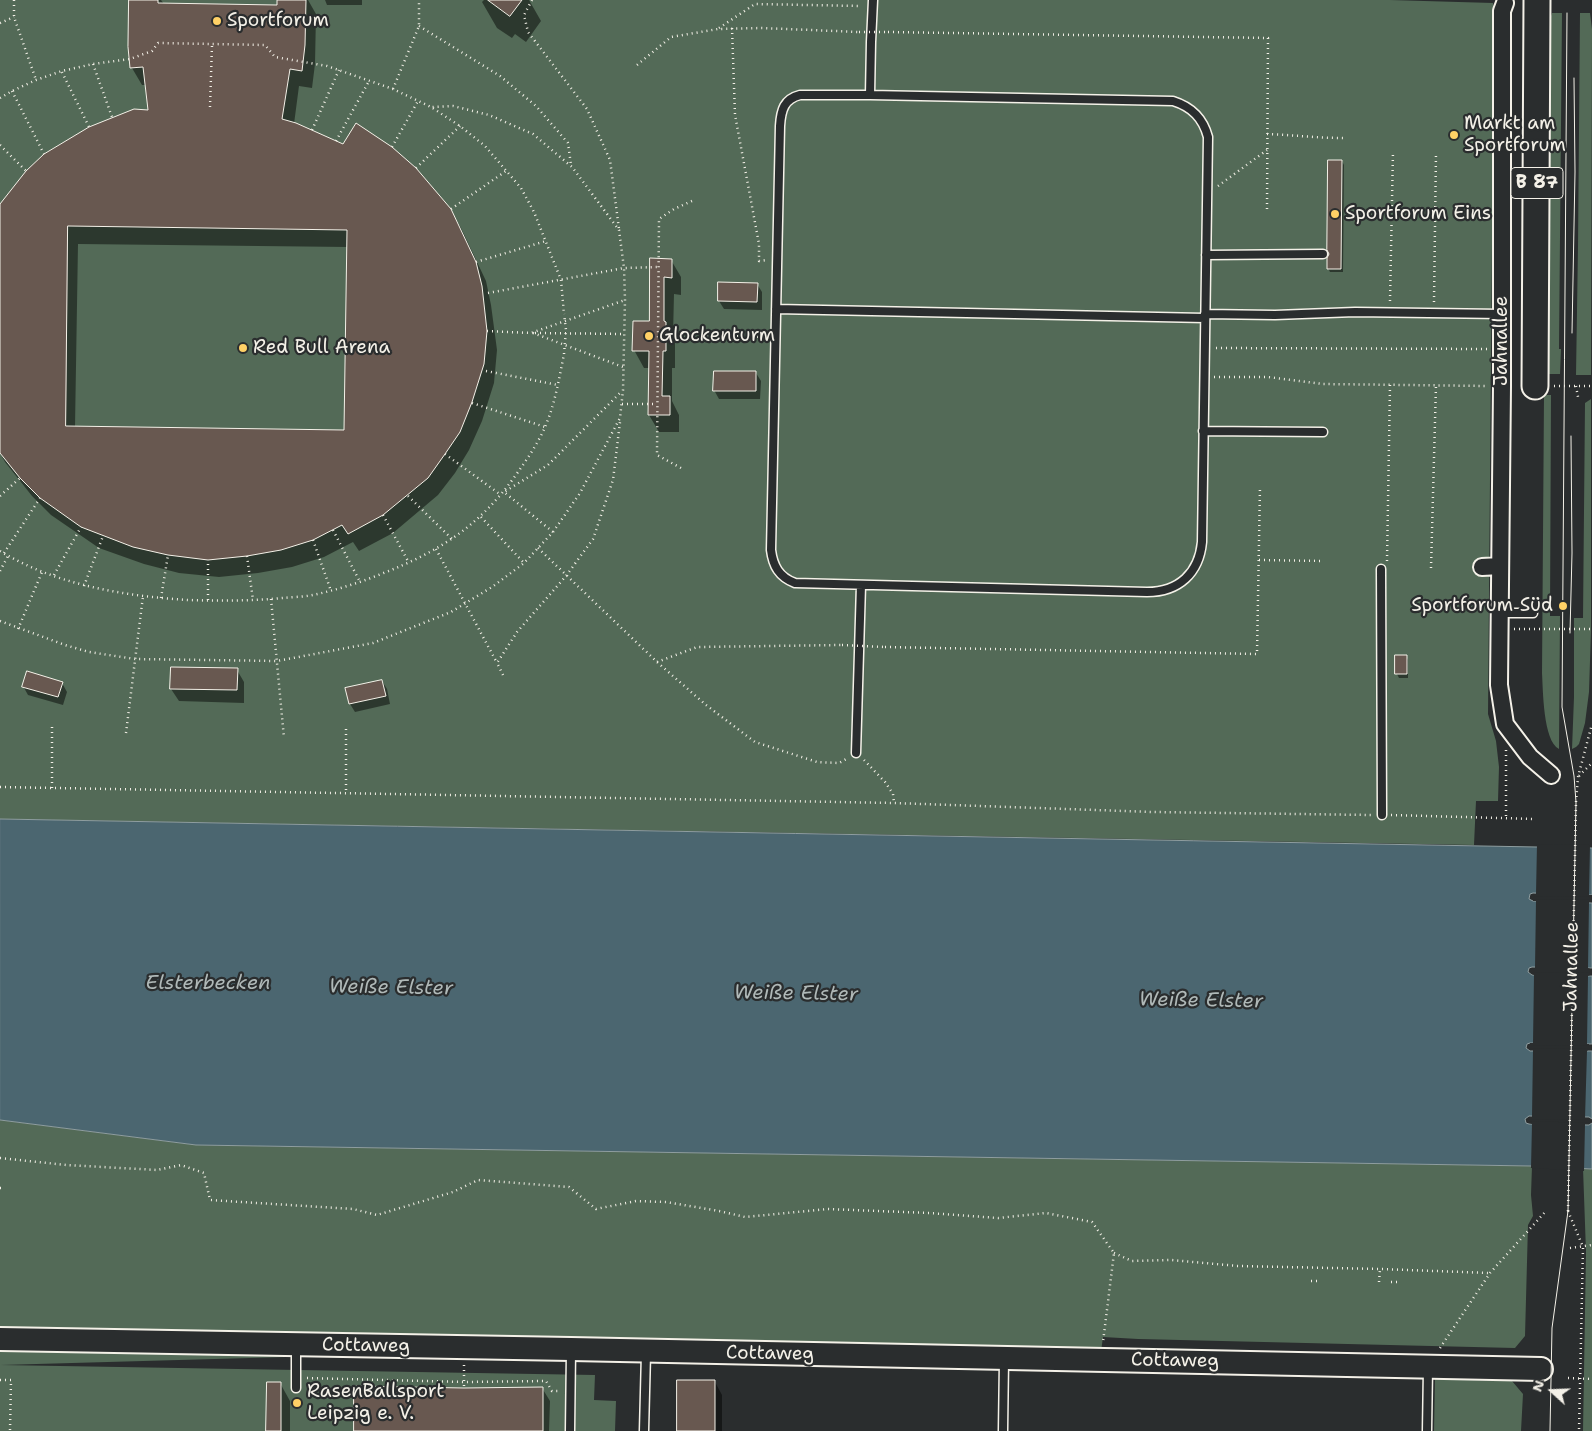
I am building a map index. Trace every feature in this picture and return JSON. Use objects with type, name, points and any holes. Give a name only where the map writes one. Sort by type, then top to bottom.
[{"type":"main road","name":"Jahnallee","points":[[1535,386],[1537,6]]},
{"type":"street","name":"Jahnallee","points":[[1505,3],[1502,11],[1494,116],[1502,314],[1499,685],[1505,724],[1530,757],[1550,775]]},
{"type":"street","points":[[1482,566],[1500,566]]},
{"type":"street","name":"Cottaweg","points":[[0,1339],[1541,1369]]},
{"type":"lane","points":[[870,95],[873,3]]},
{"type":"lane","points":[[800,95],[1173,101],[1182,103],[1196,113],[1202,120],[1208,137],[1201,552],[1194,569],[1181,583],[1173,587],[1147,592],[795,583],[779,573],[772,558],[778,239],[781,112],[788,100],[800,95]]},
{"type":"lane","points":[[1206,255],[1323,254]]},
{"type":"lane","points":[[776,309],[1205,316],[1389,313],[1502,314]]},
{"type":"lane","points":[[1203,431],[1323,432]]},
{"type":"lane","points":[[1382,815],[1384,569]]},
{"type":"lane","points":[[856,753],[861,585]]},
{"type":"lane","points":[[1499,621],[1533,613]]},
{"type":"lane","points":[[296,1345],[296,1388]]},
{"type":"lane","points":[[570,1431],[571,1349]]},
{"type":"lane","points":[[644,1431],[646,1352]]},
{"type":"lane","points":[[1003,1431],[1004,1358]]},
{"type":"lane","points":[[1427,1431],[1428,1366]]},
{"type":"path","points":[[14,0],[14,17],[36,80]]},
{"type":"path","points":[[393,89],[419,26],[419,0]]},
{"type":"path","points":[[497,663],[518,632],[566,576],[593,538],[613,480],[624,390],[624,268],[610,160],[587,109],[528,32],[524,15],[532,0]]},
{"type":"path","points":[[718,29],[756,4],[873,3]]},
{"type":"path","points":[[0,23],[14,17]]},
{"type":"path","points":[[419,26],[500,76],[536,106],[568,143],[572,166]]},
{"type":"path","points":[[732,28],[735,115],[759,244],[759,261],[766,261],[778,239]]},
{"type":"path","points":[[637,65],[671,37],[732,28],[859,32],[1268,38],[1267,209]]},
{"type":"path","points":[[0,98],[36,80],[62,71],[93,64],[130,59],[152,51],[158,43],[265,45],[276,57],[339,70],[393,89],[431,107],[460,126],[485,146],[525,196],[534,212],[561,280],[566,330],[558,385],[545,427],[528,458],[504,492],[481,517],[452,539],[409,563],[360,582],[311,596],[253,600],[208,600],[143,596],[84,586],[42,572],[0,551]]},
{"type":"path","points":[[210,107],[212,45]]},
{"type":"path","points":[[93,64],[112,117]]},
{"type":"path","points":[[312,130],[339,70]]},
{"type":"path","points":[[62,71],[89,127]]},
{"type":"path","points":[[336,141],[369,80]]},
{"type":"path","points":[[12,91],[44,154]]},
{"type":"path","points":[[392,147],[418,101]]},
{"type":"path","points":[[431,107],[453,106],[489,114],[533,134],[572,166],[619,230]]},
{"type":"path","points":[[416,168],[460,126]]},
{"type":"path","points":[[1268,134],[1344,138]]},
{"type":"path","points":[[0,145],[26,171]]},
{"type":"path","points":[[1220,186],[1267,150]]},
{"type":"path","points":[[1389,313],[1393,151]]},
{"type":"path","points":[[1434,313],[1436,152]]},
{"type":"path","points":[[451,209],[506,171]]},
{"type":"path","points":[[681,468],[656,455],[659,219],[674,209],[692,201]]},
{"type":"path","points":[[476,262],[546,241]]},
{"type":"path","points":[[488,293],[624,268],[659,266]]},
{"type":"path","points":[[531,333],[624,300]]},
{"type":"path","points":[[487,331],[625,334]]},
{"type":"path","points":[[531,333],[623,367]]},
{"type":"path","points":[[702,335],[766,337]]},
{"type":"path","points":[[1205,348],[1502,349]]},
{"type":"path","points":[[486,371],[558,385]]},
{"type":"path","points":[[1204,378],[1268,377],[1323,384],[1484,386]]},
{"type":"path","points":[[1384,569],[1390,385]]},
{"type":"path","points":[[1431,568],[1436,385]]},
{"type":"path","points":[[1576,386],[1578,397]]},
{"type":"path","points":[[504,492],[548,465],[624,390]]},
{"type":"path","points":[[472,402],[545,427]]},
{"type":"path","points":[[622,404],[657,404]]},
{"type":"path","points":[[0,621],[18,629],[89,652],[135,659],[277,661],[373,643],[451,612],[524,563],[552,532],[580,494],[620,418]]},
{"type":"path","points":[[445,454],[501,495]]},
{"type":"path","points":[[0,496],[20,478]]},
{"type":"path","points":[[657,662],[697,647],[842,645],[1257,654],[1260,486]]},
{"type":"path","points":[[504,492],[552,532]]},
{"type":"path","points":[[408,496],[452,539]]},
{"type":"path","points":[[4,554],[40,498]]},
{"type":"path","points":[[383,515],[409,563]]},
{"type":"path","points":[[481,517],[524,563]]},
{"type":"path","points":[[54,575],[81,527]]},
{"type":"path","points":[[333,530],[360,582]]},
{"type":"path","points":[[84,586],[103,536]]},
{"type":"path","points":[[313,540],[331,591]]},
{"type":"path","points":[[538,548],[657,662],[706,705],[755,742],[817,762],[839,763],[856,753],[885,782],[893,794],[894,803]]},
{"type":"path","points":[[436,549],[503,675]]},
{"type":"path","points":[[161,598],[168,555]]},
{"type":"path","points":[[0,571],[8,556]]},
{"type":"path","points":[[247,556],[253,600]]},
{"type":"path","points":[[208,560],[208,600]]},
{"type":"path","points":[[1259,560],[1323,561]]},
{"type":"path","points":[[18,629],[42,572]]},
{"type":"path","points":[[126,733],[143,596]]},
{"type":"path","points":[[271,599],[284,738]]},
{"type":"path","points":[[1499,621],[1533,630],[1592,629]]},
{"type":"path","name":"Jahnallee","points":[[1583,1247],[1568,1211],[1576,802],[1578,777],[1592,724]]},
{"type":"path","points":[[52,725],[52,788]]},
{"type":"path","points":[[346,729],[346,794]]},
{"type":"path","points":[[1578,777],[1592,763]]},
{"type":"path","points":[[1506,767],[1506,819]]},
{"type":"path","points":[[0,786],[894,803],[1153,812],[1535,819]]},
{"type":"path","points":[[0,1158],[66,1165],[157,1170],[181,1164],[204,1173],[210,1200],[353,1209],[378,1215],[453,1192],[478,1180],[569,1187],[596,1209],[636,1201],[666,1202],[719,1210],[745,1218],[828,1209],[998,1218],[1046,1213],[1092,1222],[1114,1253],[1132,1261],[1171,1260],[1238,1266],[1490,1273]]},
{"type":"path","points":[[1428,1366],[1490,1273],[1546,1211]]},
{"type":"path","points":[[1570,1248],[1592,1245]]},
{"type":"path","points":[[1580,1431],[1583,1247]]},
{"type":"path","points":[[1100,1359],[1114,1253]]},
{"type":"path","points":[[1379,1282],[1380,1269]]},
{"type":"path","points":[[1311,1281],[1318,1281]]},
{"type":"path","points":[[1391,1282],[1399,1282]]},
{"type":"path","points":[[464,1365],[464,1388]]},
{"type":"path","points":[[296,1378],[464,1382],[546,1381],[552,1390],[571,1392]]},
{"type":"path","points":[[1568,1378],[1592,1379]]},
{"type":"path","points":[[0,1380],[11,1380],[10,1431]]},
{"type":"green space","points":[[0,0],[1390,0],[1493,3],[1488,714],[1496,741],[1499,767],[1498,801],[1476,801],[1474,845],[0,819]]},
{"type":"green space","points":[[1552,13],[1562,13],[1559,349],[1561,349],[1560,374],[1543,374],[1548,25]]},
{"type":"green space","points":[[1580,13],[1590,13],[1592,29],[1591,375],[1576,375]]},
{"type":"green space","points":[[1544,395],[1551,395],[1550,616],[1560,616],[1559,749],[1554,744],[1547,726],[1542,673]]},
{"type":"green space","points":[[1591,399],[1591,630],[1589,692],[1585,723],[1579,744],[1572,749],[1574,618],[1583,618],[1585,403]]},
{"type":"green space","points":[[0,1120],[196,1145],[1532,1166],[1531,1195],[1533,1216],[1528,1225],[1525,1336],[1515,1348],[1103,1337],[1100,1359],[571,1349],[1,1365],[595,1375],[594,1400],[616,1401],[615,1431],[0,1431]]},
{"type":"green space","points":[[1583,1168],[1592,1169],[1592,1431],[1583,1431],[1586,1252]]},
{"type":"green space","points":[[1435,1379],[1512,1381],[1523,1394],[1521,1431],[1434,1431]]},
{"type":"water","name":"Elsterbecken","points":[[0,819],[1592,848],[1592,895],[1533,893],[1530,894],[1529,899],[1533,901],[1592,903],[1592,968],[1532,967],[1529,968],[1528,972],[1532,975],[1592,976],[1592,1044],[1530,1043],[1527,1044],[1526,1048],[1530,1051],[1592,1051],[1592,1119],[1589,1117],[1529,1116],[1525,1119],[1526,1123],[1529,1124],[1589,1125],[1592,1123],[1592,1169],[1532,1166],[196,1145],[0,1120]]},
{"type":"pier","points":[[1537,844],[1590,845],[1589,895],[1592,895],[1592,897],[1533,896],[1533,894],[1536,894]]},
{"type":"pier","points":[[1533,899],[1592,900],[1592,902],[1589,902],[1588,968],[1591,970],[1532,970],[1532,968],[1535,968],[1536,901],[1533,901]]},
{"type":"pier","points":[[1532,972],[1591,973],[1588,976],[1587,1044],[1589,1046],[1530,1045],[1530,1043],[1533,1043],[1534,975]]},
{"type":"pier","points":[[1530,1048],[1589,1049],[1587,1051],[1585,1118],[1588,1118],[1588,1120],[1529,1119],[1529,1117],[1532,1117],[1533,1050],[1530,1050]]},
{"type":"pier","points":[[1529,1121],[1588,1123],[1585,1124],[1584,1171],[1531,1168],[1532,1124]]},
{"type":"building","name":"Red Bull Arena","points":[[129,0],[158,0],[158,3],[277,5],[277,0],[306,0],[305,45],[302,71],[290,69],[282,119],[296,123],[343,144],[356,123],[392,147],[416,168],[451,209],[476,262],[482,286],[487,331],[484,364],[460,432],[428,478],[383,515],[348,534],[342,525],[313,540],[281,550],[208,560],[168,555],[133,547],[81,527],[40,498],[20,478],[0,453],[0,204],[26,171],[44,154],[89,127],[134,109],[148,110],[143,67],[130,68],[128,47]],"holes":[[[68,226],[347,230],[344,430],[66,426]]]},
{"type":"building","points":[[488,0],[522,0],[510,16]]},
{"type":"building","name":"Sportforum Eins","points":[[1328,160],[1342,160],[1341,269],[1327,269],[1329,254],[1327,250]]},
{"type":"building","points":[[650,258],[672,259],[672,278],[664,277],[666,351],[663,351],[662,396],[670,396],[670,415],[648,415],[649,351],[632,351],[633,321],[649,321]]},
{"type":"building","points":[[718,282],[758,283],[757,302],[718,301]]},
{"type":"building","points":[[714,371],[756,371],[756,391],[713,391]]},
{"type":"building","points":[[1395,655],[1407,655],[1407,674],[1395,674]]},
{"type":"building","points":[[171,667],[238,668],[237,690],[170,689]]},
{"type":"building","points":[[27,671],[63,682],[58,697],[22,687]]},
{"type":"building","points":[[382,680],[386,696],[349,704],[345,688]]},
{"type":"building","points":[[677,1380],[715,1380],[715,1431],[677,1431]]},
{"type":"building","points":[[267,1382],[281,1382],[281,1431],[266,1431]]},
{"type":"building","points":[[354,1386],[543,1387],[543,1431],[354,1431]]},
{"type":"tram line","points":[[1550,1431],[1552,1328],[1568,1211],[1576,802],[1574,776],[1562,707],[1567,13]]},
{"type":"tram line","points":[[1572,333],[1575,172],[1574,78]]},
{"type":"tram line","points":[[1570,633],[1572,553],[1571,436]]},
{"type":"place","name":"Sportforum","points":[[217,21]]},
{"type":"place","name":"Markt am Sportforum","points":[[1454,135]]},
{"type":"place","name":"Sportforum Eins","points":[[1335,214]]},
{"type":"place","name":"Glockenturm","points":[[649,336]]},
{"type":"place","name":"Red Bull Arena","points":[[243,348]]},
{"type":"place","name":"Sportforum Süd","points":[[1563,606]]},
{"type":"place","name":"RasenBallsport Leipzig e. V.","points":[[297,1403]]},
{"type":"water label","name":"Weiße Elster","points":[[391,988]]},
{"type":"water label","name":"Weiße Elster","points":[[796,994]]},
{"type":"water label","name":"Weiße Elster","points":[[1201,1001]]}]
